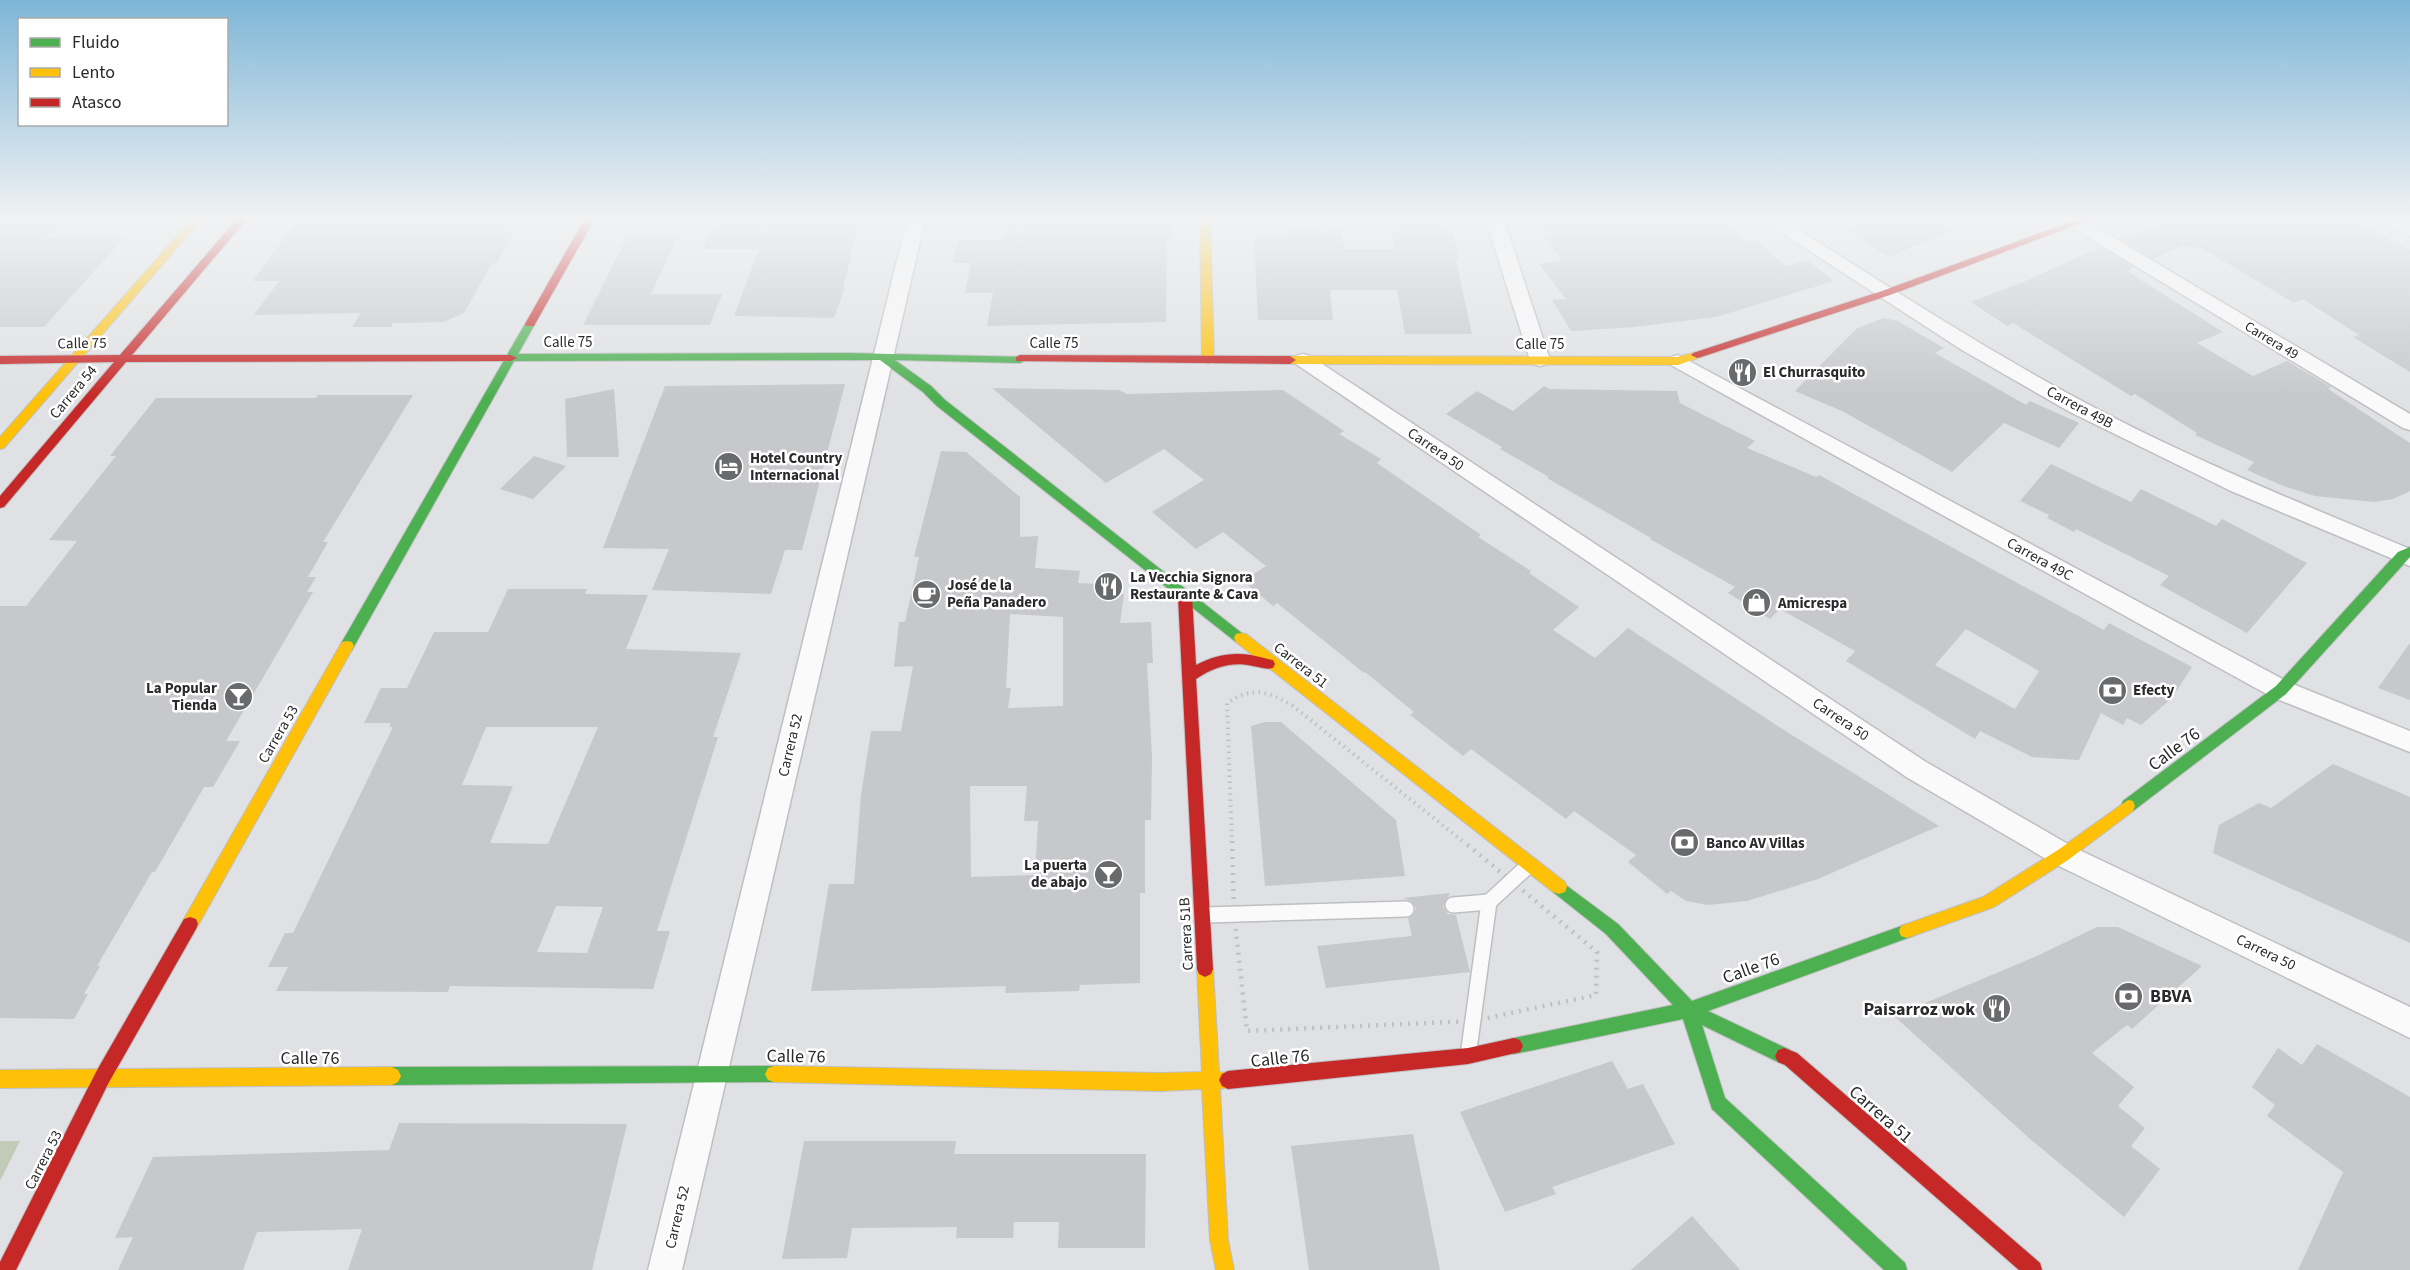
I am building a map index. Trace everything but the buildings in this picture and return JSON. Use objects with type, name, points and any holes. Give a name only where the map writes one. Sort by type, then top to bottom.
[{"type":"street","name":"Carrera 54","points":[[0,445],[145,279]]},
{"type":"street","name":"Carrera 54","points":[[0,504],[190,279]]},
{"type":"street","name":"Carrera 53","points":[[6,1270],[102,1078],[556,279]]},
{"type":"street","name":"Carrera 52","points":[[665,1270],[902,279]]},
{"type":"street","points":[[1206,279],[1208,360]]},
{"type":"street","points":[[1514,279],[1540,360]]},
{"type":"street","name":"Carrera 49B","points":[[1864,279],[1969,346],[2077,407],[2239,486],[2408,555]]},
{"type":"street","name":"Calle 75","points":[[0,360],[327,357],[1678,360],[1923,279]]},
{"type":"street","name":"Carrera 49","points":[[2174,279],[2410,423]]},
{"type":"street","name":"Carrera 51","points":[[883,357],[927,389],[941,403],[1278,669],[1531,863],[1612,929],[1689,1010],[1791,1059],[2033,1270]]},
{"type":"street","points":[[941,403],[939,392],[948,376],[968,363],[985,359]]},
{"type":"street","name":"Carrera 50","points":[[1303,360],[1917,770],[2063,855],[2410,1023]]},
{"type":"street","name":"Carrera 49C","points":[[1678,360],[2281,690],[2410,742]]},
{"type":"street","name":"Calle 76","points":[[0,1078],[712,1073],[1161,1082],[1251,1080],[1468,1056],[1689,1010],[1988,902],[2063,855],[2281,690],[2408,555]]},
{"type":"street","name":"Carrera 51B","points":[[1185,596],[1219,1240],[1225,1270]]},
{"type":"street","points":[[1189,677],[1205,664],[1227,657],[1250,657],[1278,669]]},
{"type":"street","name":"Carrera 51","points":[[1689,1010],[1718,1103],[1898,1270]]},
{"type":"lane","points":[[1453,905],[1489,902],[1531,863]]},
{"type":"lane","points":[[1468,1056],[1489,902]]},
{"type":"lane","points":[[1201,915],[1406,909]]},
{"type":"green space","points":[[0,1141],[20,1141],[0,1181]]},
{"type":"traffic: fast","points":[[347,646],[530,324]]},
{"type":"traffic: fast","points":[[511,358],[847,356],[1020,359]]},
{"type":"traffic: fast","points":[[883,357],[927,389],[941,403],[1241,638]]},
{"type":"traffic: fast","points":[[2128,806],[2281,690],[2403,555],[2410,552]]},
{"type":"traffic: fast","points":[[1559,887],[1612,929],[1689,1010],[1784,1056]]},
{"type":"traffic: fast","points":[[1514,1046],[1689,1010],[1907,931]]},
{"type":"traffic: fast","points":[[1689,1010],[1718,1103],[1898,1270]]},
{"type":"traffic: fast","points":[[392,1076],[774,1074]]},
{"type":"traffic: slow","points":[[0,445],[144,279]]},
{"type":"traffic: slow","points":[[1206,279],[1208,360]]},
{"type":"traffic: slow","points":[[1290,360],[1678,361],[1697,355]]},
{"type":"traffic: slow","points":[[1241,638],[1559,887]]},
{"type":"traffic: slow","points":[[190,924],[347,646]]},
{"type":"traffic: slow","points":[[1907,931],[1988,902],[2063,855],[2128,806]]},
{"type":"traffic: slow","points":[[1205,969],[1219,1240],[1225,1270]]},
{"type":"traffic: slow","points":[[774,1074],[1161,1082],[1228,1080]]},
{"type":"traffic: slow","points":[[0,1079],[392,1076]]},
{"type":"traffic: jam","points":[[0,504],[191,279]]},
{"type":"traffic: jam","points":[[530,324],[555,279]]},
{"type":"traffic: jam","points":[[1697,355],[1923,279]]},
{"type":"traffic: jam","points":[[0,360],[511,358]]},
{"type":"traffic: jam","points":[[1020,359],[1290,360]]},
{"type":"traffic: jam","points":[[1185,596],[1205,969]]},
{"type":"traffic: jam","points":[[1189,677],[1208,665],[1227,659],[1246,659],[1268,664]]},
{"type":"traffic: jam","points":[[6,1270],[102,1078],[190,924]]},
{"type":"traffic: jam","points":[[1228,1080],[1468,1056],[1514,1046]]},
{"type":"traffic: jam","points":[[1784,1056],[1791,1059],[2033,1270]]},
{"type":"place","name":"El Churrasquito","points":[[1742,372]]},
{"type":"place","name":"Hotel Country Internacional","points":[[729,467]]},
{"type":"place","name":"La Vecchia Signora Restaurante & Cava","points":[[1109,586]]},
{"type":"place","name":"José de la Peña Panadero","points":[[926,594]]},
{"type":"place","name":"Amicrespa","points":[[1757,603]]},
{"type":"place","name":"Efecty","points":[[2112,690]]},
{"type":"place","name":"La Popular Tienda","points":[[238,697]]},
{"type":"place","name":"Banco AV Villas","points":[[1685,843]]},
{"type":"place","name":"La puerta de abajo","points":[[1108,874]]},
{"type":"place","name":"BBVA","points":[[2129,996]]},
{"type":"place","name":"Paisarroz wok","points":[[1996,1009]]}]
